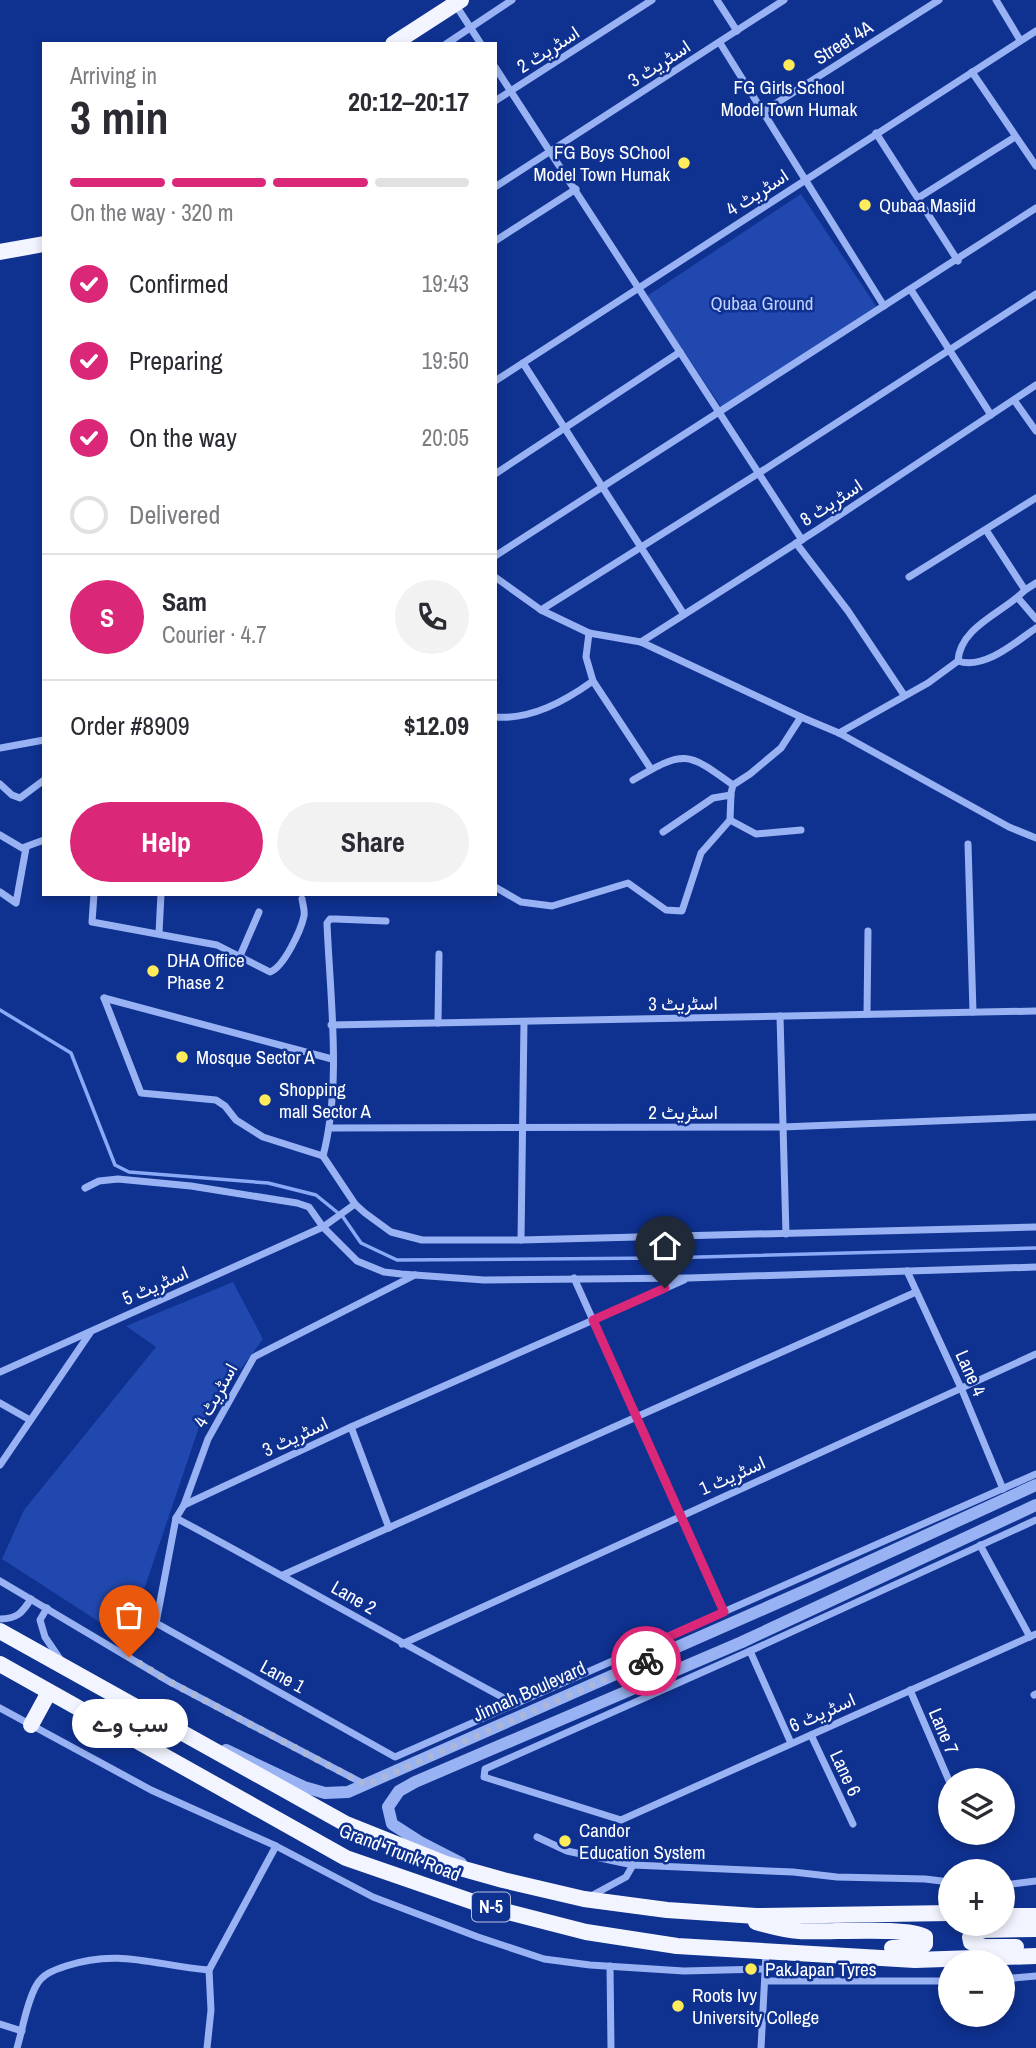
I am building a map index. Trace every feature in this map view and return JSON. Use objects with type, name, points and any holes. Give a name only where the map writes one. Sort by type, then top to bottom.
[{"type":"highway","points":[[396,42],[458,2]]},
{"type":"highway","points":[[0,252],[42,244]]},
{"type":"highway","name":"Grand Trunk Road","points":[[0,1631],[346,1824],[446,1864],[584,1899],[667,1910],[841,1916],[938,1913]]},
{"type":"highway","name":"Grand Trunk Road","points":[[0,1664],[346,1857],[485,1906],[586,1932],[766,1958],[915,1960],[1036,1956]]},
{"type":"highway","points":[[31,1725],[49,1692]]},
{"type":"highway","points":[[730,1914],[783,1930],[892,1932],[920,1934],[925,1939],[921,1947],[912,1949],[826,1949],[766,1958]]},
{"type":"highway","points":[[1015,1916],[1036,1916]]},
{"type":"highway","points":[[1036,1929],[981,1930],[975,1931],[970,1937],[971,1942],[984,1947],[1036,1947]]},
{"type":"street","points":[[449,42],[512,0]]},
{"type":"street","points":[[635,0],[640,8]]},
{"type":"street","name":"اسٹریٹ 2","points":[[497,100],[652,0]]},
{"type":"street","points":[[717,0],[737,31]]},
{"type":"street","name":"اسٹریٹ 3","points":[[497,186],[784,0]]},
{"type":"street","name":"Street 4A","points":[[764,111],[939,0]]},
{"type":"street","points":[[996,0],[1020,40]]},
{"type":"street","points":[[458,2],[480,42]]},
{"type":"street","name":"اسٹریٹ 4","points":[[497,380],[1036,31]]},
{"type":"street","points":[[720,43],[807,178],[884,306]]},
{"type":"street","points":[[497,70],[759,473],[799,542],[904,695]]},
{"type":"street","points":[[972,72],[1036,166]]},
{"type":"street","points":[[876,133],[958,261]]},
{"type":"street","points":[[918,198],[1015,137]]},
{"type":"street","points":[[497,241],[576,189]]},
{"type":"street","points":[[497,555],[958,261],[1036,208]]},
{"type":"street","points":[[911,290],[991,415]]},
{"type":"street","points":[[541,610],[1036,294]]},
{"type":"street","points":[[497,473],[680,352]]},
{"type":"street","points":[[523,363],[684,613]]},
{"type":"street","name":"اسٹریٹ 8","points":[[641,642],[799,542],[1036,385]]},
{"type":"street","points":[[1014,400],[1036,431]]},
{"type":"street","points":[[909,577],[1036,498]]},
{"type":"street","points":[[986,530],[1025,590]]},
{"type":"street","points":[[497,578],[541,610],[589,633],[641,642],[839,733],[1009,827],[1036,838]]},
{"type":"street","points":[[839,733],[934,678],[958,661],[959,651],[973,632],[1036,583]]},
{"type":"street","points":[[1018,598],[1036,619]]},
{"type":"street","points":[[958,661],[966,663],[985,660],[1036,628]]},
{"type":"street","points":[[589,633],[586,657],[593,681],[651,769]]},
{"type":"street","points":[[497,717],[528,715],[572,696],[593,681]]},
{"type":"street","points":[[497,888],[521,902],[552,906],[628,883],[666,910],[682,911],[701,853],[730,820],[733,785],[750,775],[781,748],[801,717]]},
{"type":"street","points":[[0,748],[42,740]]},
{"type":"street","points":[[633,780],[670,760],[691,758],[705,764],[733,785]]},
{"type":"street","points":[[0,784],[12,795],[20,797],[42,781]]},
{"type":"street","points":[[663,832],[713,798],[731,795]]},
{"type":"street","points":[[730,820],[756,834],[801,830]]},
{"type":"street","points":[[0,835],[13,844],[26,848],[42,841]]},
{"type":"street","points":[[968,844],[973,1012]]},
{"type":"street","points":[[0,892],[16,903],[26,848]]},
{"type":"street","points":[[94,896],[92,922],[217,945],[270,972],[284,961],[305,914],[302,899]]},
{"type":"street","points":[[159,933],[161,896]]},
{"type":"street","points":[[240,956],[259,912]]},
{"type":"street","points":[[386,921],[330,919],[327,923],[332,1059],[330,1128],[323,1156],[351,1206],[403,1237],[422,1240],[522,1240],[1036,1227]]},
{"type":"street","points":[[867,1014],[868,931]]},
{"type":"street","points":[[438,1023],[439,954]]},
{"type":"street","points":[[323,1156],[262,1137],[236,1120],[225,1106],[216,1100],[141,1093],[104,998],[332,1059]]},
{"type":"street","name":"اسٹریٹ 3","points":[[331,1025],[1036,1011]]},
{"type":"street","points":[[780,1016],[786,1234]]},
{"type":"street","points":[[522,1240],[524,1022]]},
{"type":"street","name":"اسٹریٹ 2","points":[[330,1128],[782,1127],[1036,1118]]},
{"type":"street","points":[[85,1188],[99,1181],[118,1179],[284,1199],[309,1207],[323,1227],[357,1261],[384,1272],[415,1275],[484,1280],[689,1278],[1036,1267]]},
{"type":"street","name":"اسٹریٹ 5","points":[[0,1372],[323,1227],[351,1206]]},
{"type":"street","name":"Lane 4","points":[[907,1271],[962,1390],[1003,1489]]},
{"type":"street","name":"اسٹریٹ 4","points":[[156,1623],[176,1518],[184,1506],[208,1438],[254,1357],[415,1275]]},
{"type":"street","points":[[574,1278],[724,1612]]},
{"type":"street","name":"اسٹریٹ 3","points":[[184,1506],[351,1427],[689,1278]]},
{"type":"street","points":[[283,1575],[916,1293]]},
{"type":"street","points":[[0,1465],[91,1332]]},
{"type":"street","name":"اسٹریٹ 1","points":[[402,1644],[1036,1354]]},
{"type":"street","points":[[0,1403],[30,1420]]},
{"type":"street","points":[[351,1427],[389,1528]]},
{"type":"street","points":[[514,1704],[660,1647],[724,1612],[1036,1474]]},
{"type":"street","name":"Jinnah Boulevard","points":[[186,1735],[232,1752],[304,1787],[325,1793],[348,1792],[660,1647],[811,1588],[1036,1485]]},
{"type":"street","name":"Jinnah Boulevard","points":[[503,1880],[420,1842],[392,1824],[388,1807],[399,1791],[819,1606],[1036,1505]]},
{"type":"street","name":"Lane 2","points":[[176,1518],[514,1704]]},
{"type":"street","points":[[672,1671],[678,1683],[1036,1520]]},
{"type":"street","points":[[980,1545],[1033,1635]]},
{"type":"street","points":[[0,1581],[170,1682],[366,1785]]},
{"type":"street","points":[[811,1588],[819,1606]]},
{"type":"street","points":[[0,1619],[10,1619],[21,1614],[31,1600]]},
{"type":"street","points":[[47,1608],[40,1620],[45,1637],[68,1670]]},
{"type":"street","name":"Lane 1","points":[[156,1623],[395,1756],[514,1704]]},
{"type":"street","name":"اسٹریٹ 6","points":[[678,1683],[485,1769],[484,1777],[621,1820],[1033,1635]]},
{"type":"street","points":[[750,1651],[791,1743]]},
{"type":"street","name":"Lane 7","points":[[910,1690],[944,1768]]},
{"type":"street","points":[[0,1708],[151,1790],[276,1846],[373,1897],[466,1933],[544,1958],[610,1966],[684,1971],[766,1958],[761,2048]]},
{"type":"street","name":"Lane 6","points":[[811,1735],[853,1824]]},
{"type":"street","points":[[456,1744],[473,1757]]},
{"type":"street","points":[[537,1836],[566,1851],[632,1865],[938,1881]]},
{"type":"street","points":[[207,2048],[211,2010],[209,1970],[276,1846]]},
{"type":"street","points":[[584,1899],[615,1885],[625,1877],[632,1865]]},
{"type":"street","points":[[1015,1884],[1036,1881]]},
{"type":"street","points":[[17,2048],[35,1987],[44,1976],[68,1965],[95,1959],[126,1957],[171,1967],[209,1970]]},
{"type":"street","points":[[610,1966],[611,2048]]},
{"type":"street","points":[[1015,1978],[1036,1976]]},
{"type":"street","points":[[766,1981],[938,1981]]},
{"type":"street","points":[[0,2024],[22,2031]]},
{"type":"green space","name":"Qubaa Ground","points":[[801,194],[878,309],[724,411],[647,296]]},
{"type":"green space","points":[[233,1282],[263,1339],[200,1424],[127,1640],[2,1559],[24,1510],[156,1347],[126,1326]]},
{"type":"waterway","points":[[0,1010],[71,1053],[115,1165],[129,1172],[268,1183],[316,1195],[343,1217],[361,1243],[397,1260],[664,1258],[1036,1248]]},
{"type":"way so far","points":[[129,1657],[170,1682],[366,1785],[646,1661]]},
{"type":"place","name":"FG Girls School Model Town Humak","points":[[789,65]]},
{"type":"place","name":"FG Boys SChool Model Town Humak","points":[[684,163]]},
{"type":"place","name":"Qubaa Masjid","points":[[865,205]]},
{"type":"place","name":"DHA Office Phase 2","points":[[153,971]]},
{"type":"place","name":"Mosque Sector A","points":[[182,1057]]},
{"type":"place","name":"Shopping mall Sector A","points":[[265,1100]]},
{"type":"place","name":"سب وے","points":[[129,1657]]},
{"type":"place","name":"Candor Education System","points":[[565,1841]]},
{"type":"place","name":"PakJapan Tyres","points":[[751,1969]]},
{"type":"place","name":"Roots Ivy University College","points":[[678,2006]]},
{"type":"route","points":[[646,1661],[663,1653],[657,1642],[724,1612],[593,1320],[665,1288]]}]
